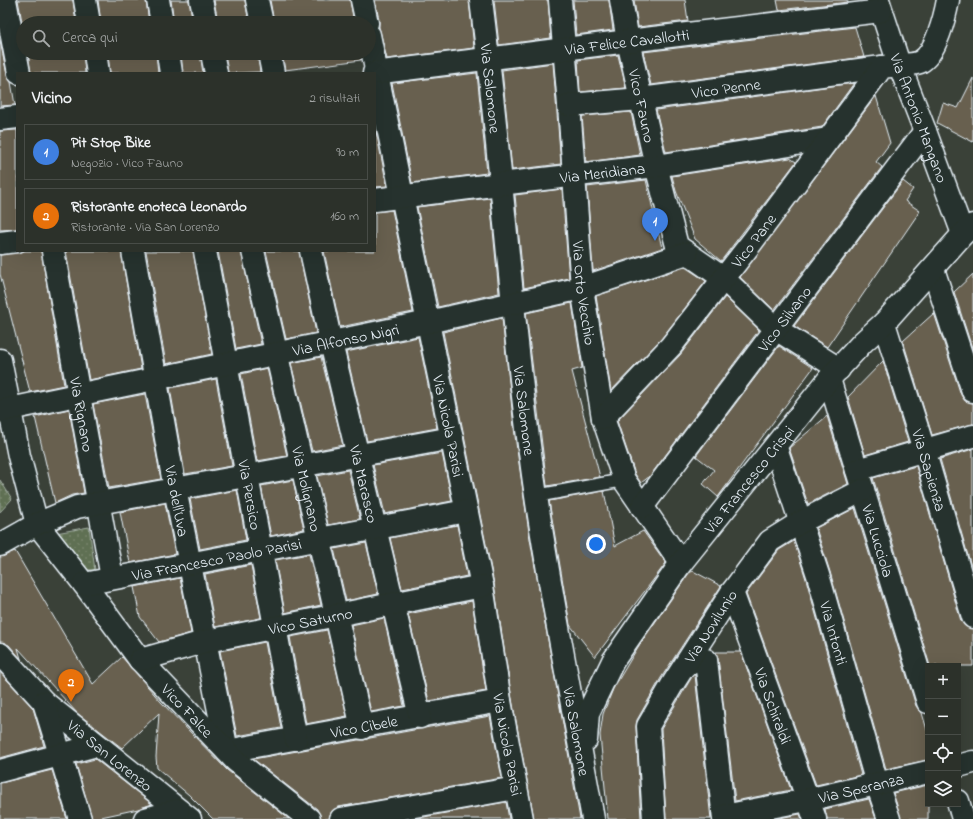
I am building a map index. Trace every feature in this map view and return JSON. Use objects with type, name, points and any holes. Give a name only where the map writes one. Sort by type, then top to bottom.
[{"type":"street","points":[[5,0],[16,57]]},
{"type":"street","points":[[85,0],[88,16]]},
{"type":"street","points":[[158,0],[161,16]]},
{"type":"street","points":[[201,0],[204,16]]},
{"type":"street","points":[[257,0],[260,16]]},
{"type":"street","points":[[362,0],[365,16]]},
{"type":"street","name":"Via Salomone","points":[[481,0],[512,303],[536,496],[593,819]]},
{"type":"street","name":"Via Orto Vecchio","points":[[560,0],[570,105],[582,288],[603,418],[624,480],[681,563]]},
{"type":"street","name":"Vico Fauno","points":[[621,0],[628,40],[656,166],[678,246],[723,278],[776,329],[834,374]]},
{"type":"street","name":"Vico Penne","points":[[570,105],[642,99],[920,62],[931,50],[944,20],[948,0]]},
{"type":"street","name":"Via Felice Cavallotti","points":[[376,73],[565,50],[879,6]]},
{"type":"street","name":"Via Antonio Mangano","points":[[879,6],[891,66],[925,130],[968,230]]},
{"type":"street","points":[[17,60],[19,72]]},
{"type":"street","points":[[96,60],[98,72]]},
{"type":"street","points":[[169,60],[171,72]]},
{"type":"street","points":[[213,60],[216,72]]},
{"type":"street","points":[[271,60],[274,72]]},
{"type":"street","name":"Via Nicola Parisi","points":[[373,60],[375,72]]},
{"type":"street","name":"Vico Pane","points":[[603,418],[671,346],[828,139],[891,66]]},
{"type":"street","name":"Via Nicola Parisi","points":[[376,77],[403,198],[482,586],[500,701],[522,819]]},
{"type":"street","points":[[0,119],[16,117]]},
{"type":"street","name":"Vico Silvano","points":[[642,507],[925,130]]},
{"type":"street","name":"Via Meridiana","points":[[376,200],[403,198],[500,184],[656,166],[828,139]]},
{"type":"street","name":"Via Francesco Crispi","points":[[584,767],[588,713],[613,661],[681,563],[776,448],[834,374],[884,323],[968,230]]},
{"type":"street","points":[[0,243],[16,241]]},
{"type":"street","name":"Via Rignano","points":[[53,252],[112,578]]},
{"type":"street","name":"Via dell'Uva","points":[[133,252],[155,379],[190,564],[207,641],[227,751]]},
{"type":"street","name":"Via Persico","points":[[206,252],[274,627],[296,739]]},
{"type":"street","name":"Via Molignano","points":[[253,252],[362,728]]},
{"type":"street","name":"Via Marasco","points":[[311,252],[331,343],[420,717]]},
{"type":"street","name":"Via Alfonso Nigri","points":[[5,410],[331,343],[582,288],[687,253]]},
{"type":"street","points":[[933,269],[973,391]]},
{"type":"street","name":"Via Sapienza","points":[[884,323],[924,450],[973,617]]},
{"type":"street","points":[[0,360],[5,410],[37,524]]},
{"type":"street","name":"Via Lucciola","points":[[834,374],[860,480],[927,699]]},
{"type":"street","name":"Via Novilunio","points":[[654,819],[648,726],[732,592],[770,540],[860,480],[924,450],[973,436]]},
{"type":"street","points":[[0,545],[37,524],[78,507],[452,438]]},
{"type":"street","name":"Via Intonti","points":[[776,448],[799,522],[818,575],[877,784],[889,819]]},
{"type":"street","name":"Via Francesco Paolo Parisi","points":[[84,584],[466,511]]},
{"type":"street","name":"Vico Falce","points":[[37,524],[84,584],[140,660],[236,761],[309,819]]},
{"type":"street","name":"Vico Saturno","points":[[140,660],[207,641],[482,586]]},
{"type":"street","name":"Via Schiraldi","points":[[732,592],[811,810]]},
{"type":"street","name":"Via San Lorenzo","points":[[0,654],[44,702],[184,814]]},
{"type":"street","points":[[686,664],[706,660],[724,817]]},
{"type":"street","name":"Vico Cibele","points":[[227,751],[362,728],[500,701]]},
{"type":"street","points":[[44,702],[62,755],[80,819]]},
{"type":"street","points":[[0,772],[97,744]]},
{"type":"street","points":[[961,765],[973,762]]},
{"type":"street","name":"Via Speranza","points":[[724,817],[811,810],[877,784],[925,773]]},
{"type":"street","points":[[341,819],[395,814],[516,788]]},
{"type":"street","points":[[960,807],[963,819]]},
{"type":"street","points":[[145,819],[184,814]]},
{"type":"lane","points":[[536,496],[624,480]]},
{"type":"green space","points":[[0,480],[12,499],[0,512]]},
{"type":"green space","points":[[89,527],[95,570],[85,570],[56,533]]},
{"type":"building","points":[[18,0],[73,0],[75,16],[21,16]]},
{"type":"building","points":[[98,0],[146,0],[148,16],[100,16]]},
{"type":"building","points":[[171,0],[189,0],[192,16],[173,16]]},
{"type":"building","points":[[214,0],[245,0],[248,16],[217,16]]},
{"type":"building","points":[[270,0],[350,0],[353,16],[273,16]]},
{"type":"building","points":[[375,0],[469,0],[474,48],[387,59],[379,27]]},
{"type":"building","points":[[494,0],[548,0],[551,38],[499,45]]},
{"type":"building","points":[[573,0],[609,0],[613,30],[576,35]]},
{"type":"building","points":[[634,0],[685,0],[688,21],[638,27]]},
{"type":"building","points":[[777,0],[847,0],[848,2],[779,10]]},
{"type":"building","points":[[855,27],[864,57],[651,85],[643,52]]},
{"type":"building","points":[[0,40],[7,75],[11,82],[15,105],[0,106]]},
{"type":"building","points":[[618,55],[626,88],[580,92],[578,60]]},
{"type":"building","points":[[29,60],[84,60],[85,72],[31,72]]},
{"type":"building","points":[[109,60],[157,60],[158,72],[110,72]]},
{"type":"building","points":[[182,60],[201,60],[203,72],[183,72]]},
{"type":"building","points":[[226,60],[258,60],[260,72],[228,72]]},
{"type":"building","points":[[283,60],[361,60],[285,70]]},
{"type":"building","points":[[553,63],[561,164],[512,170],[502,70]]},
{"type":"building","points":[[477,73],[487,173],[412,183],[392,83]]},
{"type":"building","points":[[973,78],[973,142],[937,123],[943,103],[958,108]]},
{"type":"building","points":[[854,83],[822,127],[666,152],[656,110]]},
{"type":"building","points":[[876,96],[890,143],[876,162],[882,167],[774,310],[740,277]]},
{"type":"building","points":[[631,112],[640,155],[586,162],[582,116]]},
{"type":"building","points":[[16,130],[16,229],[0,230],[0,131]]},
{"type":"building","points":[[376,131],[387,186],[376,187]]},
{"type":"building","points":[[790,158],[796,162],[721,261],[695,239],[676,191],[672,176]]},
{"type":"building","points":[[646,180],[662,248],[593,271],[587,187]]},
{"type":"building","points":[[903,181],[913,189],[905,201],[920,211],[827,347],[794,326]]},
{"type":"building","points":[[562,189],[569,278],[524,288],[515,195]]},
{"type":"building","points":[[490,198],[499,293],[438,307],[417,207]]},
{"type":"building","points":[[392,210],[413,312],[340,327],[324,252],[376,252],[376,212]]},
{"type":"building","points":[[18,252],[41,252],[64,385],[30,392],[0,274],[0,255]]},
{"type":"building","points":[[66,252],[121,252],[141,369],[89,380]]},
{"type":"building","points":[[146,252],[193,252],[212,354],[166,364]]},
{"type":"building","points":[[218,252],[241,252],[261,344],[236,349]]},
{"type":"building","points":[[266,252],[299,252],[316,333],[286,339]]},
{"type":"building","points":[[685,267],[706,281],[662,338],[611,391],[596,296]]},
{"type":"building","points":[[973,274],[973,351],[954,292]]},
{"type":"building","points":[[725,297],[759,330],[650,476],[641,483],[635,474],[617,421],[680,355]]},
{"type":"building","points":[[572,303],[582,368],[572,371],[600,477],[547,486],[526,313]]},
{"type":"building","points":[[934,313],[961,395],[965,401],[973,403],[973,424],[932,435],[903,341]]},
{"type":"building","points":[[502,318],[515,436],[530,539],[580,819],[534,819],[512,699],[494,584],[443,332]]},
{"type":"building","points":[[418,337],[437,428],[367,441],[346,352]]},
{"type":"building","points":[[779,346],[813,368],[718,497],[703,484],[714,470],[696,456]]},
{"type":"building","points":[[321,357],[343,445],[312,451],[291,363]]},
{"type":"building","points":[[883,361],[908,442],[865,455],[848,397]]},
{"type":"building","points":[[267,368],[287,456],[257,461],[241,374]]},
{"type":"building","points":[[216,379],[232,466],[185,474],[170,388]]},
{"type":"building","points":[[145,394],[161,479],[109,488],[93,404]]},
{"type":"building","points":[[69,409],[84,493],[72,495],[55,503],[35,417]]},
{"type":"building","points":[[827,416],[848,484],[808,504],[789,448]]},
{"type":"building","points":[[973,449],[973,573],[940,459]]},
{"type":"building","points":[[442,453],[452,501],[385,514],[373,465]]},
{"type":"building","points":[[916,466],[961,621],[965,626],[973,629],[973,666],[961,666],[961,663],[929,663],[873,478]]},
{"type":"building","points":[[348,470],[360,519],[328,525],[317,476]]},
{"type":"building","points":[[293,480],[304,529],[271,536],[261,486]]},
{"type":"building","points":[[237,490],[246,540],[200,549],[190,499]]},
{"type":"building","points":[[604,491],[615,546],[643,531],[666,563],[595,657],[570,625],[549,501]]},
{"type":"building","points":[[165,503],[175,554],[130,563],[120,512]]},
{"type":"building","points":[[855,508],[916,706],[922,713],[925,723],[925,761],[886,769],[816,528]]},
{"type":"building","points":[[457,525],[467,576],[402,589],[390,538]]},
{"type":"building","points":[[794,541],[861,775],[816,785],[746,594],[779,550]]},
{"type":"building","points":[[366,543],[378,594],[346,601],[334,549]]},
{"type":"building","points":[[15,551],[93,684],[122,657],[161,702],[227,770],[289,819],[213,819],[189,795],[157,768],[156,757],[159,713],[122,748],[77,713],[18,648],[21,659],[9,645],[0,642],[0,557]]},
{"type":"building","points":[[309,554],[321,605],[285,613],[275,560]]},
{"type":"building","points":[[251,565],[261,618],[215,627],[205,574]]},
{"type":"building","points":[[693,571],[721,586],[661,678],[637,720],[636,727],[641,819],[608,819],[600,735],[603,714],[613,689],[638,647],[689,573]]},
{"type":"building","points":[[180,578],[191,633],[159,642],[140,617],[134,587]]},
{"type":"building","points":[[472,601],[486,691],[429,701],[408,614]]},
{"type":"building","points":[[384,618],[404,706],[371,712],[351,625]]},
{"type":"building","points":[[327,630],[347,716],[306,724],[290,637]]},
{"type":"building","points":[[265,642],[281,728],[237,736],[220,651]]},
{"type":"building","points":[[716,652],[741,652],[791,790],[735,801]]},
{"type":"building","points":[[0,672],[33,708],[44,746],[0,758]]},
{"type":"building","points":[[693,675],[695,675],[711,819],[666,819],[661,729]]},
{"type":"building","points":[[490,716],[502,778],[339,807],[333,810],[329,819],[321,819],[317,809],[253,759],[364,740]]},
{"type":"building","points":[[95,759],[152,804],[138,809],[92,819],[76,764]]},
{"type":"building","points":[[52,770],[67,819],[0,819],[0,783]]},
{"type":"building","points":[[925,786],[925,807],[928,807],[928,819],[901,819],[893,793]]},
{"type":"building","points":[[869,799],[876,819],[827,819],[825,809]]},
{"type":"building","points":[[506,802],[509,819],[413,819]]},
{"type":"building","points":[[800,814],[802,819],[774,819]]},
{"type":"place","name":"Pit Stop Bike","points":[[655,241]]},
{"type":"place","name":"Ristorante enoteca Leonardo","points":[[71,702]]}]
